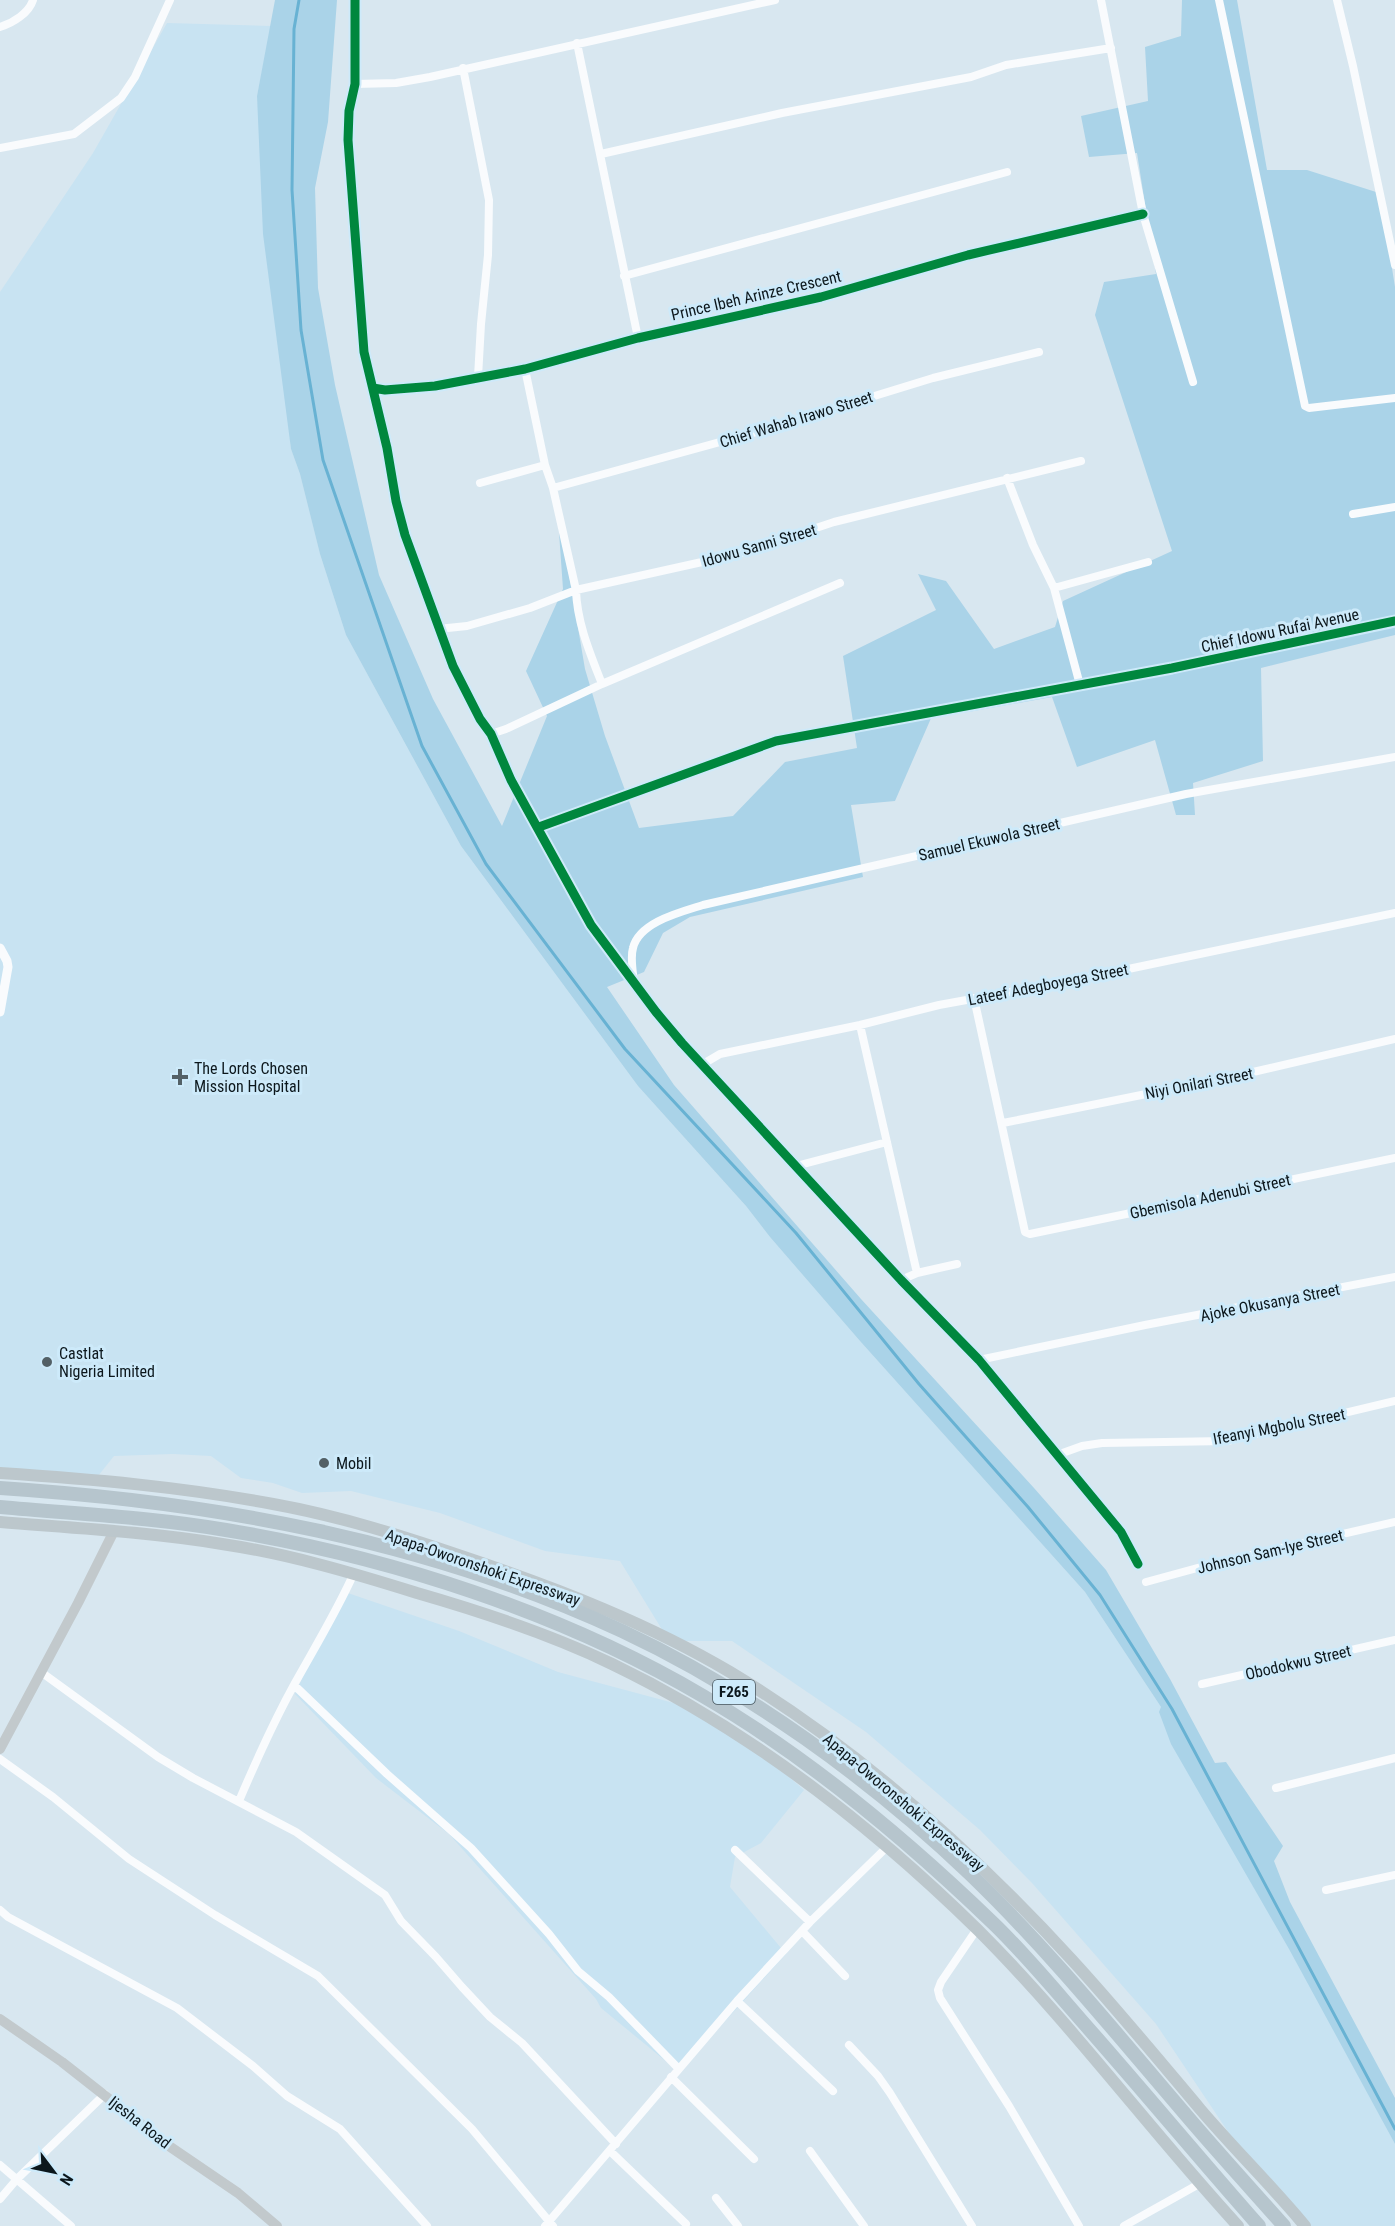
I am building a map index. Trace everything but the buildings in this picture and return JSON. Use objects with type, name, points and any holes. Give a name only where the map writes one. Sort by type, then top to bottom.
[{"type":"highway","points":[[67,1492],[68,1477]]},
{"type":"highway","name":"Apapa-Oworonshoki Expressway","points":[[0,1488],[67,1492],[232,1512],[352,1538],[559,1597],[738,1694],[835,1761],[968,1872],[1067,1975],[1284,2226]]},
{"type":"highway","name":"Apapa-Oworonshoki Expressway","points":[[0,1508],[169,1521],[292,1542],[340,1553],[436,1580],[553,1622],[614,1648],[706,1697],[790,1752],[852,1798],[909,1846],[997,1927],[1054,1988],[1259,2226]]},
{"type":"highway","points":[[335,1568],[340,1553]]},
{"type":"main road","name":"Apapa-Oworonshoki Expressway","points":[[0,1473],[68,1477],[188,1491],[276,1504],[354,1523],[429,1545],[646,1629],[730,1672],[819,1731],[855,1758],[939,1828],[991,1876],[1071,1959],[1305,2226]]},
{"type":"main road","points":[[0,1522],[114,1531],[223,1544],[354,1573],[465,1606],[550,1638],[618,1666],[729,1727],[789,1770],[887,1847],[977,1929],[1051,2008],[1199,2184],[1238,2226]]},
{"type":"main road","points":[[2,1742],[78,1603],[114,1531]]},
{"type":"main road","name":"Ijesha Road","points":[[0,2019],[62,2061],[170,2146],[238,2193],[278,2226]]},
{"type":"street","points":[[0,27],[25,13],[33,0]]},
{"type":"street","points":[[0,148],[74,134],[121,98],[135,77],[170,0]]},
{"type":"street","points":[[355,0],[355,84],[349,111],[348,140],[364,352],[405,535],[438,629],[462,684],[591,925],[634,983],[682,1042],[901,1280],[980,1360],[1120,1532],[1138,1564]]},
{"type":"street","points":[[355,84],[396,83],[430,77],[775,0]]},
{"type":"street","points":[[1101,0],[1143,214],[1193,382]]},
{"type":"street","points":[[1219,0],[1305,406],[1309,408],[1395,398]]},
{"type":"street","points":[[1337,0],[1395,265]]},
{"type":"street","points":[[577,43],[638,338]]},
{"type":"street","points":[[601,154],[782,113],[898,89],[971,77],[1006,65],[1111,48]]},
{"type":"street","points":[[463,68],[489,200],[488,255],[478,377]]},
{"type":"street","points":[[624,276],[1007,172]]},
{"type":"street","name":"Prince Ibeh Arinze Crescent","points":[[373,388],[385,390],[435,386],[525,369],[638,338],[821,297],[968,255],[1143,214]]},
{"type":"street","name":"Chief Wahab Irawo Street","points":[[553,488],[766,429],[933,378],[1039,352]]},
{"type":"street","points":[[525,369],[544,465],[553,488],[576,590],[583,636],[602,684]]},
{"type":"street","name":"Idowu Sanni Street","points":[[438,629],[467,626],[511,614],[576,590],[738,554],[834,522],[1081,461]]},
{"type":"street","points":[[480,483],[544,465]]},
{"type":"street","points":[[1007,478],[1033,545],[1054,588],[1080,685]]},
{"type":"street","points":[[1353,514],[1395,507]]},
{"type":"street","points":[[1054,588],[1148,562]]},
{"type":"street","points":[[490,734],[840,583]]},
{"type":"street","name":"Chief Idowu Rufai Avenue","points":[[538,827],[776,741],[1172,668],[1395,621]]},
{"type":"street","name":"Samuel Ekuwola Street","points":[[634,983],[633,948],[638,938],[646,930],[669,916],[703,905],[1186,794],[1395,757]]},
{"type":"street","name":"Lateef Adegboyega Street","points":[[704,1064],[720,1054],[860,1025],[974,998],[1071,981],[1395,913]]},
{"type":"street","points":[[0,948],[8,967],[0,1012]]},
{"type":"street","points":[[974,998],[1003,1123]]},
{"type":"street","points":[[860,1025],[911,1256],[917,1273]]},
{"type":"street","name":"Niyi Onilari Street","points":[[1003,1123],[1240,1075],[1395,1039]]},
{"type":"street","name":"Gbemisola Adenubi Street","points":[[1003,1123],[1025,1232],[1030,1234],[1395,1158]]},
{"type":"street","points":[[796,1166],[887,1142]]},
{"type":"street","points":[[901,1280],[917,1273],[957,1264]]},
{"type":"street","name":"Ajoke Okusanya Street","points":[[980,1360],[1145,1325],[1395,1277]]},
{"type":"street","name":"Ifeanyi Mgbolu Street","points":[[1057,1455],[1082,1446],[1102,1443],[1227,1441],[1395,1401]]},
{"type":"street","name":"Johnson Sam-Iye Street","points":[[1146,1582],[1212,1564],[1395,1522]]},
{"type":"street","points":[[239,1801],[294,1685],[342,1600],[354,1573]]},
{"type":"street","name":"Obodokwu Street","points":[[1202,1684],[1395,1640]]},
{"type":"street","points":[[41,1672],[158,1756],[193,1778],[296,1832],[385,1894],[401,1921],[490,2017],[522,2043],[616,2144]]},
{"type":"street","points":[[294,1685],[387,1774],[471,1848],[549,1934],[578,1971],[609,1997],[678,2068]]},
{"type":"street","points":[[1276,1788],[1395,1758]]},
{"type":"street","points":[[0,1759],[53,1797],[129,1859],[215,1915],[318,1976],[472,2129],[549,2225],[678,2068],[737,2001],[810,1922],[887,1847]]},
{"type":"street","points":[[735,1850],[810,1922]]},
{"type":"street","points":[[1326,1890],[1395,1875]]},
{"type":"street","points":[[0,1910],[8,1917],[98,1963],[177,2008],[253,2066],[286,2096],[340,2129],[427,2226]]},
{"type":"street","points":[[977,1929],[941,1982],[938,1990],[940,1998],[1004,2097],[1079,2226]]},
{"type":"street","points":[[802,1931],[845,1976]]},
{"type":"street","points":[[737,2001],[833,2091]]},
{"type":"street","points":[[849,2045],[878,2076],[890,2093],[972,2226]]},
{"type":"street","points":[[671,2077],[754,2159]]},
{"type":"street","points":[[0,2199],[17,2179],[105,2094]]},
{"type":"street","points":[[610,2151],[686,2224]]},
{"type":"street","points":[[810,2151],[864,2226]]},
{"type":"street","points":[[0,2165],[70,2226]]},
{"type":"street","points":[[1124,2226],[1199,2184]]},
{"type":"street","points":[[716,2198],[738,2226]]},
{"type":"shaded area","points":[[275,0],[337,0],[328,122],[315,188],[318,288],[335,385],[379,575],[433,699],[502,826],[547,716],[526,671],[563,589],[557,504],[585,669],[605,736],[639,828],[733,816],[785,762],[857,748],[843,656],[936,610],[918,574],[946,581],[994,649],[1055,627],[1063,601],[1172,551],[1095,315],[1104,282],[1156,274],[1137,153],[1089,157],[1081,116],[1148,101],[1145,47],[1181,36],[1182,0],[1237,0],[1267,170],[1307,170],[1376,192],[1387,237],[1395,287],[1395,635],[1261,668],[1263,761],[1193,783],[1195,815],[1176,815],[1155,740],[1077,767],[1052,697],[932,716],[895,801],[851,805],[863,877],[690,917],[663,933],[644,972],[607,987],[674,1085],[861,1299],[1106,1570],[1170,1679],[1215,1763],[1226,1762],[1283,1846],[1274,1861],[1290,1902],[1395,2098],[1395,2144],[1289,1949],[1171,1744],[1159,1712],[1161,1707],[1085,1592],[860,1341],[746,1206],[638,1086],[461,846],[346,635],[320,554],[300,474],[291,449],[263,234],[257,96]]},
{"type":"shaded area","points":[[167,23],[271,26],[257,96],[291,449],[300,474],[320,554],[346,635],[461,846],[638,1086],[746,1206],[860,1341],[1085,1592],[1161,1707],[1395,2144],[1395,2226],[1300,2226],[1257,2175],[1156,2024],[1032,1883],[980,1830],[866,1732],[732,1641],[669,1641],[620,1561],[545,1551],[440,1513],[351,1491],[302,1493],[273,1483],[241,1478],[211,1456],[173,1454],[114,1456],[94,1481],[0,1469],[0,292],[93,153]]},
{"type":"shaded area","points":[[342,1591],[459,1631],[558,1672],[685,1706],[757,1749],[804,1790],[761,1843],[735,1857],[730,1887],[786,1954],[679,2072],[601,2008],[596,1999],[449,1834],[376,1778],[295,1694]]},
{"type":"waterway","points":[[299,0],[294,29],[292,190],[301,330],[323,460],[422,746],[486,864],[625,1049],[796,1233],[919,1384],[1028,1507],[1100,1595],[1172,1709],[1395,2129]]},
{"type":"cycle path","points":[[355,0],[355,84],[349,111],[348,140],[364,352],[405,535],[453,666],[480,719],[491,734],[511,780],[591,925],[656,1012],[901,1280],[979,1360],[1121,1532],[1138,1564]]},
{"type":"cycle path","points":[[373,388],[385,390],[435,386],[525,369],[638,338],[821,297],[968,255],[1143,214]]},
{"type":"cycle path","points":[[539,827],[776,741],[1172,668],[1395,621]]},
{"type":"place","name":"The Lords Chosen Mission Hospital","points":[[180,1077]]},
{"type":"place","name":"Castlat Nigeria Limited","points":[[47,1362]]},
{"type":"place","name":"Mobil","points":[[324,1463]]}]
